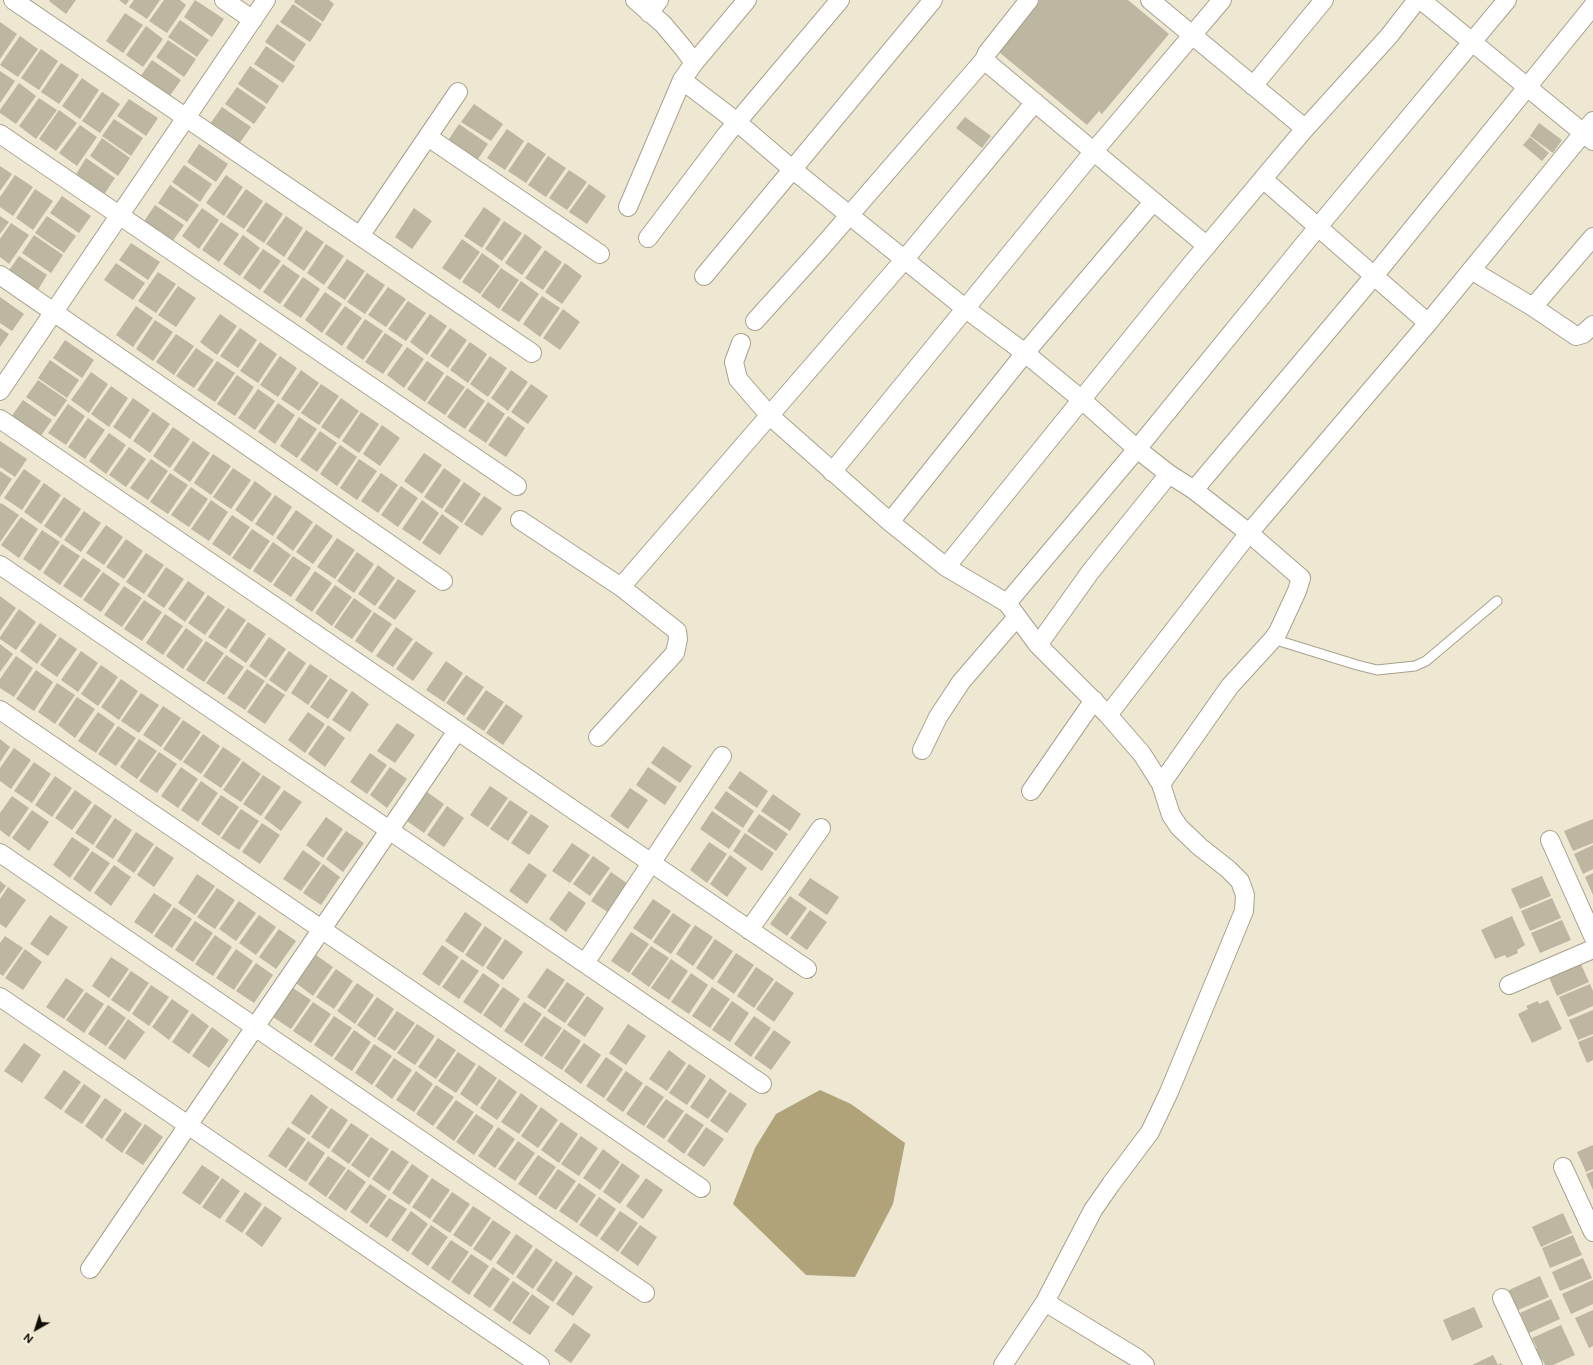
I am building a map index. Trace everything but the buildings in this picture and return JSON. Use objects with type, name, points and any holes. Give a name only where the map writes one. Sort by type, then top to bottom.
[{"type":"street","points":[[13,0],[532,353]]},
{"type":"street","points":[[224,0],[253,20]]},
{"type":"street","points":[[0,391],[266,0]]},
{"type":"street","points":[[635,0],[654,6],[662,24],[694,63]]},
{"type":"street","points":[[628,207],[682,80],[694,63],[747,0]]},
{"type":"street","points":[[648,238],[737,122],[840,0]]},
{"type":"street","points":[[704,276],[933,0]]},
{"type":"street","points":[[1150,0],[1302,126],[1303,131]]},
{"type":"street","points":[[832,472],[1094,151],[1222,0]]},
{"type":"street","points":[[1253,86],[1324,0]]},
{"type":"street","points":[[946,567],[1207,246],[1303,131],[1389,36],[1418,0]]},
{"type":"street","points":[[1108,715],[1249,533],[1428,323],[1471,270],[1590,132],[1527,87],[1421,0]]},
{"type":"street","points":[[922,750],[938,717],[1012,610],[1137,449],[1318,227],[1507,0]]},
{"type":"street","points":[[755,321],[821,248],[984,60],[1027,1]]},
{"type":"street","points":[[1194,490],[1374,276],[1593,6]]},
{"type":"street","points":[[984,60],[1207,246]]},
{"type":"street","points":[[682,80],[737,122],[904,260],[1025,353],[1082,400],[1137,449],[1169,474],[1194,490],[1249,533],[1301,578],[1294,598],[1278,632],[1230,686],[1161,784]]},
{"type":"street","points":[[360,236],[458,92]]},
{"type":"street","points":[[621,587],[904,260],[1035,102]]},
{"type":"street","points":[[0,134],[517,486]]},
{"type":"street","points":[[428,137],[600,254]]},
{"type":"street","points":[[1263,179],[1428,323]]},
{"type":"street","points":[[890,522],[1025,353],[1153,202]]},
{"type":"street","points":[[1533,307],[1593,237]]},
{"type":"street","points":[[1471,270],[1533,307],[1576,336],[1583,334],[1593,325]]},
{"type":"street","points":[[0,275],[443,582]]},
{"type":"street","points":[[740,343],[734,362],[738,378],[770,416],[890,522],[946,567],[1012,610],[1038,645],[1094,700],[1142,754],[1161,784],[1171,815],[1180,827],[1200,847],[1228,869],[1240,881],[1245,895],[1244,911],[1169,1092],[1150,1132],[1093,1210],[1045,1302],[1003,1365]]},
{"type":"street","points":[[0,419],[807,969]]},
{"type":"street","points":[[1038,645],[1090,571],[1169,474]]},
{"type":"street","points":[[520,520],[621,587],[677,631],[678,639],[675,653],[598,737]]},
{"type":"street","points":[[0,565],[762,1084]]},
{"type":"street","points":[[1031,791],[1094,700]]},
{"type":"street","points":[[0,710],[701,1188]]},
{"type":"street","points":[[90,1269],[457,731]]},
{"type":"street","points":[[585,963],[722,756]]},
{"type":"street","points":[[749,930],[821,828]]},
{"type":"street","points":[[1550,840],[1593,936]]},
{"type":"street","points":[[0,853],[645,1293]]},
{"type":"street","points":[[1509,986],[1593,949]]},
{"type":"street","points":[[0,997],[540,1365]]},
{"type":"street","points":[[1563,1167],[1593,1232]]},
{"type":"street","points":[[1502,1298],[1533,1365]]},
{"type":"street","points":[[1045,1302],[1137,1358],[1145,1365]]},
{"type":"lane","points":[[1273,639],[1377,670],[1415,666],[1426,661],[1497,601]]},
{"type":"shaded area","points":[[820,1090],[851,1104],[905,1143],[893,1204],[855,1277],[806,1275],[733,1204],[755,1148],[776,1114]]}]
